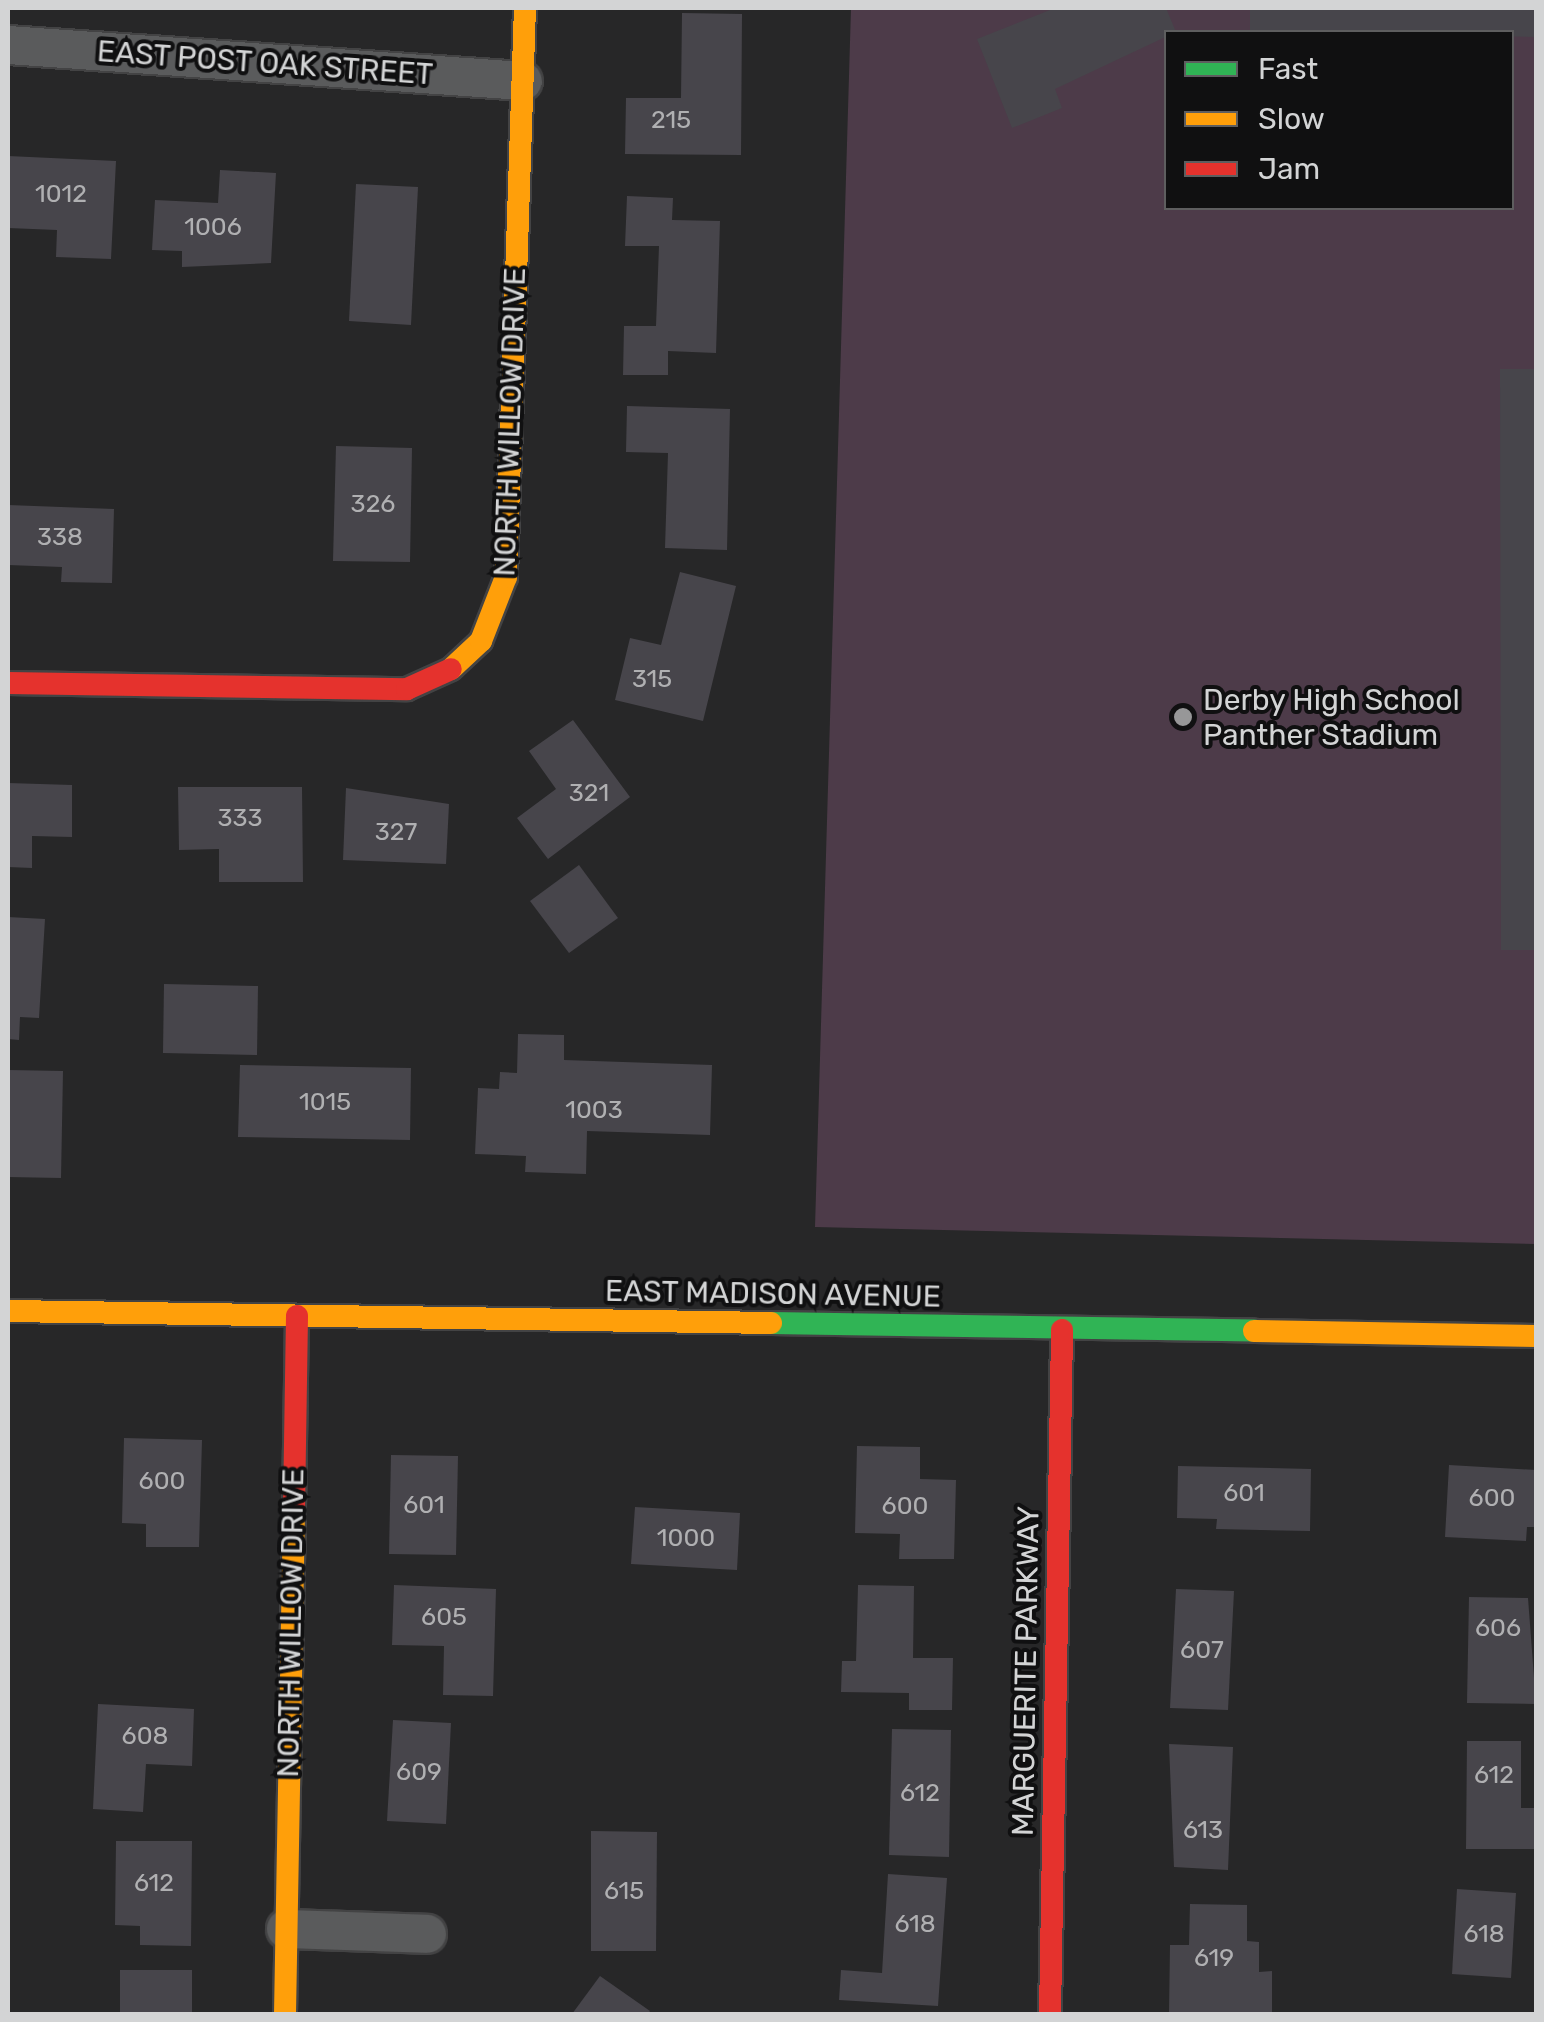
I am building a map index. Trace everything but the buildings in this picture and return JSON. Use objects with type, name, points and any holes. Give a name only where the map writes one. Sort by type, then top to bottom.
[{"type":"street","name":"NORTH WILLOW DRIVE","points":[[8,682],[407,689],[448,672],[481,641],[506,577],[525,8]]},
{"type":"street","name":"EAST POST OAK STREET","points":[[8,45],[522,82]]},
{"type":"street","name":"EAST MADISON AVENUE","points":[[8,1311],[1536,1336]]},
{"type":"street","name":"NORTH WILLOW DRIVE","points":[[285,2014],[297,1316]]},
{"type":"street","name":"MARGUERITE PARKWAY","points":[[1050,2014],[1062,1330]]},
{"type":"street","points":[[286,1929],[427,1934]]},
{"type":"shaded area","name":"Derby High School Panther Stadium","points":[[851,8],[1536,8],[1536,1244],[815,1227]]},
{"type":"traffic: fast","points":[[771,1323],[1254,1331]]},
{"type":"traffic: slow","points":[[451,669],[481,641],[506,577],[525,8]]},
{"type":"traffic: slow","points":[[8,1311],[771,1323]]},
{"type":"traffic: slow","points":[[1254,1331],[1536,1336]]},
{"type":"traffic: slow","points":[[285,2014],[294,1507]]},
{"type":"traffic: jam","points":[[8,683],[407,689],[451,669]]},
{"type":"traffic: jam","points":[[294,1507],[297,1316]]},
{"type":"traffic: jam","points":[[1050,2014],[1062,1330]]},
{"type":"place","name":"Derby High School Panther Stadium","points":[[1183,717]]}]
